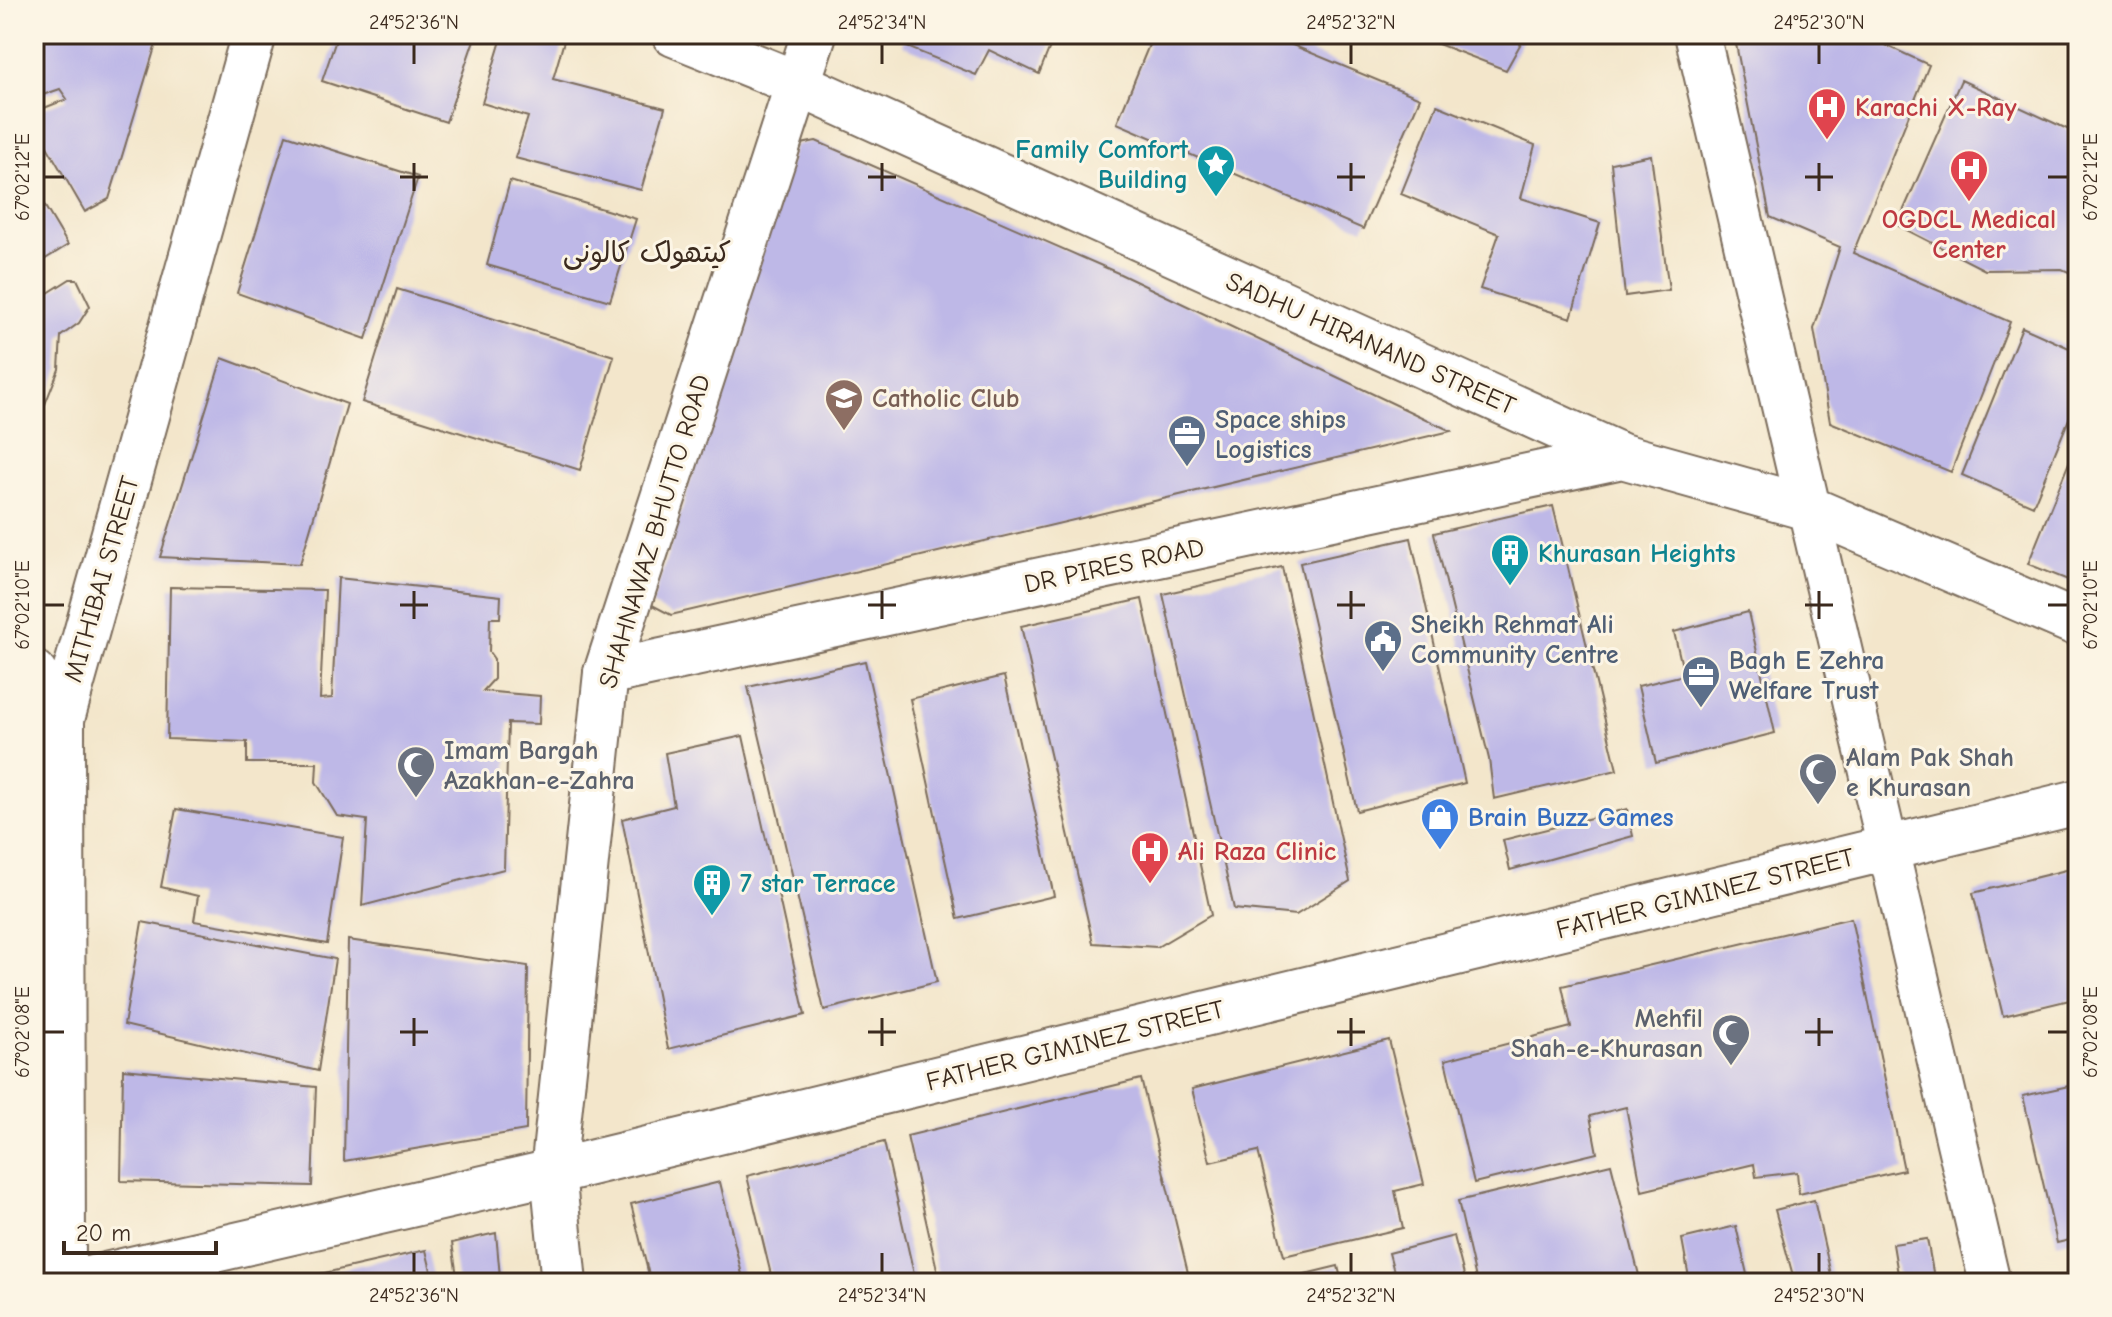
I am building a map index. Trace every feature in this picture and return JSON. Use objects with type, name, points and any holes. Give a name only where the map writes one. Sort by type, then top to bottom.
[{"type":"street","name":"MITHIBAI STREET","points":[[63,1283],[62,719],[254,34]]},
{"type":"street","name":"SADHU HIRANAND STREET","points":[[674,34],[796,83],[1622,456],[1808,508],[2078,624]]},
{"type":"street","name":"SHAHNAWAZ BHUTTO ROAD","points":[[564,1283],[553,1172],[606,673],[814,34]]},
{"type":"street","points":[[1697,34],[1990,1283]]},
{"type":"street","name":"DR PIRES ROAD","points":[[606,673],[1622,456]]},
{"type":"street","points":[[34,673],[62,719]]},
{"type":"street","name":"FATHER GIMINEZ STREET","points":[[71,1283],[553,1172],[2078,802]]},
{"type":"building","points":[[34,34],[159,34],[109,199],[85,212],[34,124],[34,112],[67,99],[60,89],[34,98]]},
{"type":"building","points":[[338,34],[476,34],[446,122],[322,81]]},
{"type":"building","points":[[503,34],[566,34],[553,79],[665,108],[641,190],[515,158],[528,117],[482,103]]},
{"type":"building","points":[[905,34],[1055,34],[1039,74],[989,50],[976,75],[902,45]]},
{"type":"building","points":[[1122,34],[1266,34],[1420,98],[1363,229],[1117,123],[1149,45]]},
{"type":"building","points":[[1412,34],[1526,34],[1506,70]]},
{"type":"building","points":[[1734,34],[1862,34],[1929,65],[1853,253],[2010,322],[1951,472],[1830,422],[1814,329],[1840,247],[1770,217]]},
{"type":"building","points":[[1961,80],[2078,134],[2078,276],[2062,269],[1985,270],[1897,225]]},
{"type":"building","points":[[1437,105],[1535,145],[1521,198],[1600,223],[1571,318],[1480,289],[1499,234],[1401,194]]},
{"type":"building","points":[[286,135],[418,177],[366,339],[237,293]]},
{"type":"building","points":[[816,141],[1118,273],[1451,431],[671,615],[652,605],[795,145]]},
{"type":"building","points":[[1651,155],[1669,290],[1625,296],[1611,163]]},
{"type":"building","points":[[510,181],[636,219],[610,301],[487,265]]},
{"type":"building","points":[[34,188],[68,245],[34,266]]},
{"type":"building","points":[[70,279],[77,279],[90,306],[79,323],[61,336],[59,369],[34,432],[34,302]]},
{"type":"building","points":[[397,289],[614,356],[580,470],[362,402]]},
{"type":"building","points":[[2022,327],[2078,352],[2078,397],[2033,506],[1962,475]]},
{"type":"building","points":[[222,358],[347,404],[300,564],[160,557]]},
{"type":"building","points":[[2078,440],[2078,584],[2028,564]]},
{"type":"building","points":[[1553,506],[1617,770],[1494,799],[1489,759],[1434,533]]},
{"type":"building","name":"Sheikh Rehmat Ali Community Centre","points":[[1411,538],[1465,783],[1357,811],[1300,563]]},
{"type":"building","points":[[1282,567],[1350,881],[1296,915],[1234,909],[1163,594]]},
{"type":"building","points":[[338,578],[501,596],[500,618],[490,618],[489,652],[494,659],[494,679],[483,691],[540,696],[539,724],[508,723],[504,869],[362,906],[367,820],[337,816],[316,782],[317,763],[247,763],[247,742],[167,739],[170,587],[325,590],[320,699],[332,698]]},
{"type":"building","points":[[1142,599],[1211,915],[1157,947],[1093,943],[1021,626]]},
{"type":"building","points":[[1748,612],[1775,733],[1656,763],[1638,686],[1684,675],[1674,632]]},
{"type":"building","points":[[865,661],[937,982],[824,1010],[748,687]]},
{"type":"building","points":[[1004,676],[1054,896],[958,919],[910,699]]},
{"type":"building","name":"7 star Terrace","points":[[743,736],[805,1015],[668,1049],[622,819],[674,806],[665,753]]},
{"type":"building","points":[[176,809],[343,837],[327,944],[194,921],[198,896],[161,887]]},
{"type":"building","points":[[1627,809],[1633,836],[1510,870],[1503,840]]},
{"type":"building","points":[[2078,867],[2078,998],[2003,1016],[1973,893]]},
{"type":"building","name":"Mehfil Shah-e-Khurasan","points":[[1851,918],[1904,1170],[1799,1194],[1797,1172],[1756,1177],[1754,1164],[1642,1191],[1626,1107],[1590,1116],[1597,1153],[1474,1183],[1445,1060],[1571,1027],[1562,986]]},
{"type":"building","points":[[142,922],[335,959],[318,1071],[124,1025]]},
{"type":"building","points":[[348,940],[528,966],[526,1130],[344,1161]]},
{"type":"building","points":[[1389,1040],[1424,1184],[1395,1191],[1403,1228],[1284,1256],[1258,1151],[1210,1162],[1192,1089]]},
{"type":"building","points":[[123,1069],[316,1087],[312,1186],[121,1181]]},
{"type":"building","points":[[1141,1079],[1189,1277],[1165,1283],[940,1283],[907,1136]]},
{"type":"building","points":[[2078,1084],[2078,1238],[2057,1243],[2023,1096]]},
{"type":"building","points":[[884,1142],[916,1283],[773,1283],[747,1176]]},
{"type":"building","points":[[1611,1164],[1641,1283],[1477,1283],[1458,1201]]},
{"type":"building","points":[[720,1182],[744,1283],[651,1283],[631,1204]]},
{"type":"building","points":[[1814,1200],[1833,1283],[1795,1283],[1775,1210]]},
{"type":"building","points":[[1736,1226],[1749,1283],[1690,1283],[1682,1239]]},
{"type":"building","points":[[496,1233],[500,1277],[458,1283],[452,1243]]},
{"type":"building","points":[[1454,1236],[1466,1283],[1397,1283],[1389,1253]]},
{"type":"building","points":[[1927,1239],[1935,1283],[1892,1283],[1899,1280],[1893,1244]]},
{"type":"building","points":[[426,1250],[434,1283],[321,1283],[320,1274]]},
{"type":"building","points":[[1338,1266],[1342,1283],[1272,1283],[1272,1282]]},
{"type":"place","name":"Karachi X-Ray","points":[[1827,141]]},
{"type":"place","name":"Family Comfort Building","points":[[1216,198]]},
{"type":"place","name":"OGDCL Medical Center","points":[[1969,203]]},
{"type":"place","name":"Catholic Club","points":[[844,432]]},
{"type":"place","name":"Space ships Logistics","points":[[1187,468]]},
{"type":"place","name":"Khurasan Heights","points":[[1510,587]]},
{"type":"place","name":"Sheikh Rehmat Ali Community Centre","points":[[1383,673]]},
{"type":"place","name":"Bagh E Zehra Welfare Trust","points":[[1701,709]]},
{"type":"place","name":"Imam Bargah Azakhan-e-Zahra","points":[[416,799]]},
{"type":"place","name":"Alam Pak Shah e Khurasan","points":[[1818,806]]},
{"type":"place","name":"Brain Buzz Games","points":[[1440,851]]},
{"type":"place","name":"Ali Raza Clinic","points":[[1150,885]]},
{"type":"place","name":"7 star Terrace","points":[[712,917]]},
{"type":"place","name":"Mehfil Shah-e-Khurasan","points":[[1731,1067]]},
{"type":"district","name":"کیتھولک کالونی","points":[[647,252]]}]
